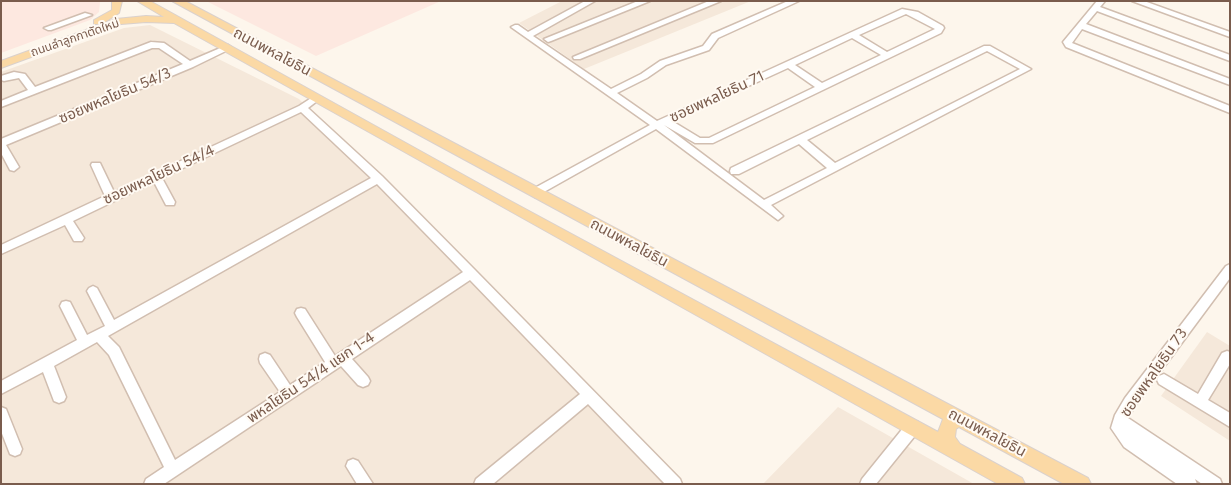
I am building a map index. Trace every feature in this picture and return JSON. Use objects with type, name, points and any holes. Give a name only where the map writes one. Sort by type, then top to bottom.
[{"type":"main road","name":"ถนนลำลูกกาตัดใหม่","points":[[117,1],[117,18]]},
{"type":"main road","name":"ถนนพหลโยธิน","points":[[142,1],[500,201],[1016,484]]},
{"type":"main road","points":[[158,1],[234,44],[250,60]]},
{"type":"main road","name":"ถนนพหลโยธิน","points":[[177,1],[1082,484]]},
{"type":"main road","name":"ถนนลำลูกกาตัดใหม่","points":[[1,65],[117,18]]},
{"type":"main road","name":"ถนนลำลูกกาตัดใหม่","points":[[1,58],[101,21],[117,18],[180,22]]},
{"type":"main road","points":[[316,98],[337,87]]},
{"type":"main road","points":[[954,450],[946,439],[946,428],[950,423],[960,418]]},
{"type":"street","points":[[526,36],[591,1]]},
{"type":"street","points":[[548,39],[631,4],[646,1]]},
{"type":"street","points":[[577,56],[717,1]]},
{"type":"street","points":[[611,93],[644,76],[663,63],[706,48],[715,36],[795,1]]},
{"type":"street","points":[[1136,1],[1230,35]]},
{"type":"street","points":[[1230,58],[1098,5],[1067,42],[1069,45],[1230,110]]},
{"type":"street","name":"ซอยพหลโยธิน 71","points":[[535,193],[661,123],[905,11],[915,14],[940,28],[940,30],[886,55]]},
{"type":"street","points":[[48,28],[88,15]]},
{"type":"street","points":[[1080,25],[1230,82]]},
{"type":"street","points":[[515,28],[611,93],[661,123],[698,141],[705,142],[886,55]]},
{"type":"street","points":[[853,35],[886,55]]},
{"type":"street","points":[[1,104],[155,44],[161,45],[190,65]]},
{"type":"street","name":"ซอยพหลโยธิน 54/3","points":[[1,144],[228,48]]},
{"type":"street","points":[[735,170],[987,48],[1026,69],[763,205]]},
{"type":"street","points":[[788,64],[822,87]]},
{"type":"street","points":[[4,78],[14,75],[22,76],[33,91]]},
{"type":"street","name":"ซอยพหลโยธิน 54/4","points":[[1,250],[302,108],[316,98]]},
{"type":"street","points":[[302,108],[378,179],[675,484]]},
{"type":"street","points":[[661,123],[778,216]]},
{"type":"street","points":[[798,139],[834,168]]},
{"type":"street","points":[[1,144],[14,166]]},
{"type":"street","points":[[96,165],[111,198]]},
{"type":"street","points":[[156,177],[170,202]]},
{"type":"street","points":[[1,388],[378,179]]},
{"type":"street","points":[[67,219],[78,238]]},
{"type":"street","name":"ซอยพหลโยธิน 73","points":[[1190,484],[1129,442],[1118,428],[1120,420],[1130,402],[1230,269]]},
{"type":"street","name":"พหลโยธิน 54/4 แยก 1-4","points":[[151,484],[471,273]]},
{"type":"street","points":[[93,292],[112,328]]},
{"type":"street","points":[[66,306],[84,343]]},
{"type":"street","points":[[301,313],[338,360],[363,381]]},
{"type":"street","points":[[99,335],[114,351],[173,470]]},
{"type":"street","points":[[1200,402],[1227,357]]},
{"type":"street","points":[[265,359],[289,394]]},
{"type":"street","points":[[47,364],[59,397]]},
{"type":"street","points":[[1164,380],[1230,422]]},
{"type":"street","points":[[481,484],[589,395]]},
{"type":"street","points":[[1,413],[15,449]]},
{"type":"street","points":[[1120,420],[1215,484]]},
{"type":"street","points":[[867,484],[913,427]]},
{"type":"street","points":[[353,466],[366,484]]},
{"type":"shaded area","points":[[1,1],[100,2],[99,12],[90,20],[1,53]]},
{"type":"shaded area","points":[[206,1],[441,1],[316,56]]},
{"type":"shaded area","points":[[562,1],[751,1],[584,69],[519,23]]},
{"type":"shaded area","points":[[150,25],[299,99],[670,484],[1,484],[1,72],[124,28]]},
{"type":"shaded area","points":[[1207,332],[1230,346],[1230,441],[1161,396]]},
{"type":"shaded area","points":[[838,407],[974,484],[763,484]]}]
